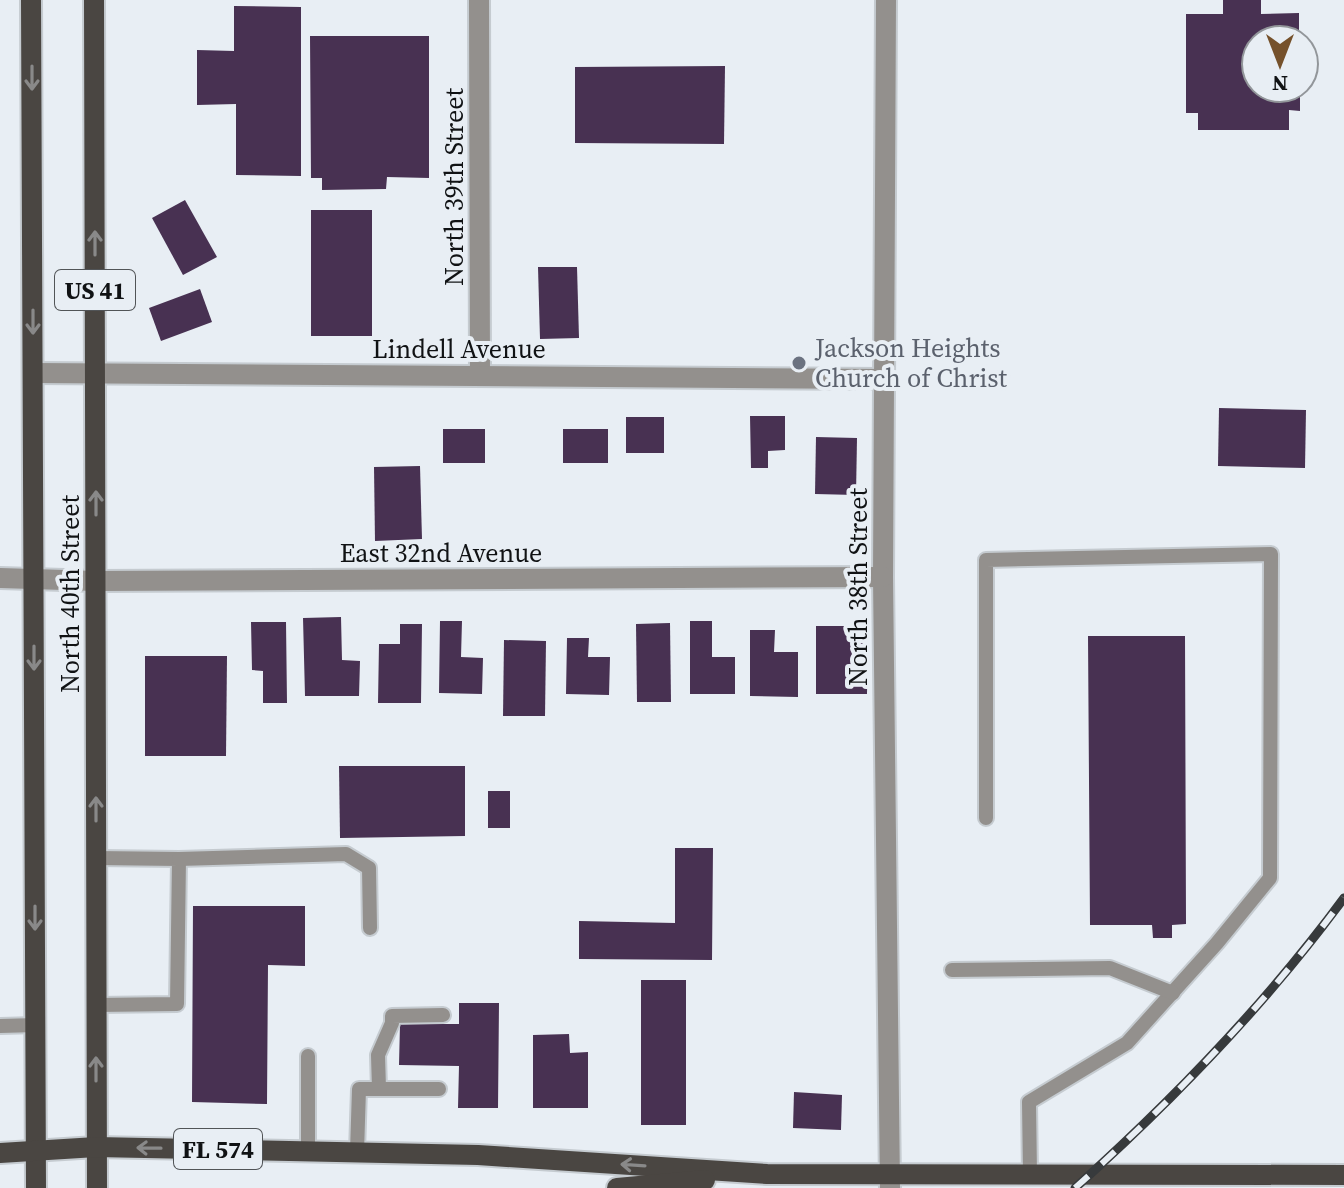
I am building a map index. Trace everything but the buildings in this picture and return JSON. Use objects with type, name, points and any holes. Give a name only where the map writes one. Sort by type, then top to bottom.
[{"type":"main road","name":"North 40th Street","points":[[31,0],[36,1188]]},
{"type":"main road","name":"North 40th Street","points":[[94,0],[97,1188]]},
{"type":"main road","name":"FL 574","points":[[0,1153],[96,1147],[478,1155],[890,1181],[1030,1175],[1289,1181],[1344,1175]]},
{"type":"main road","name":"FL 574","points":[[617,1188],[767,1174]]},
{"type":"street","name":"North 39th Street","points":[[479,0],[480,375]]},
{"type":"street","name":"North 38th Street","points":[[886,0],[883,577],[890,1181]]},
{"type":"street","name":"Lindell Avenue","points":[[34,373],[884,379]]},
{"type":"street","name":"East 32nd Avenue","points":[[0,578],[96,581],[883,577]]},
{"type":"lane","points":[[986,818],[986,560],[1271,554],[1270,878],[1217,943],[1127,1043],[1081,1074],[1029,1102],[1030,1175]]},
{"type":"lane","points":[[96,858],[346,854],[369,868],[370,928]]},
{"type":"lane","points":[[96,1005],[177,1004],[179,859]]},
{"type":"lane","points":[[952,970],[1110,968],[1173,993]]},
{"type":"lane","points":[[379,1089],[378,1055],[392,1016],[443,1015]]},
{"type":"lane","points":[[0,1026],[36,1025]]},
{"type":"lane","points":[[308,1056],[308,1151]]},
{"type":"lane","points":[[357,1152],[359,1089],[439,1089]]},
{"type":"railway","points":[[1075,1188],[1217,1050],[1283,976],[1344,898]]},
{"type":"place","name":"Jackson Heights Church of Christ","points":[[799,363]]}]
